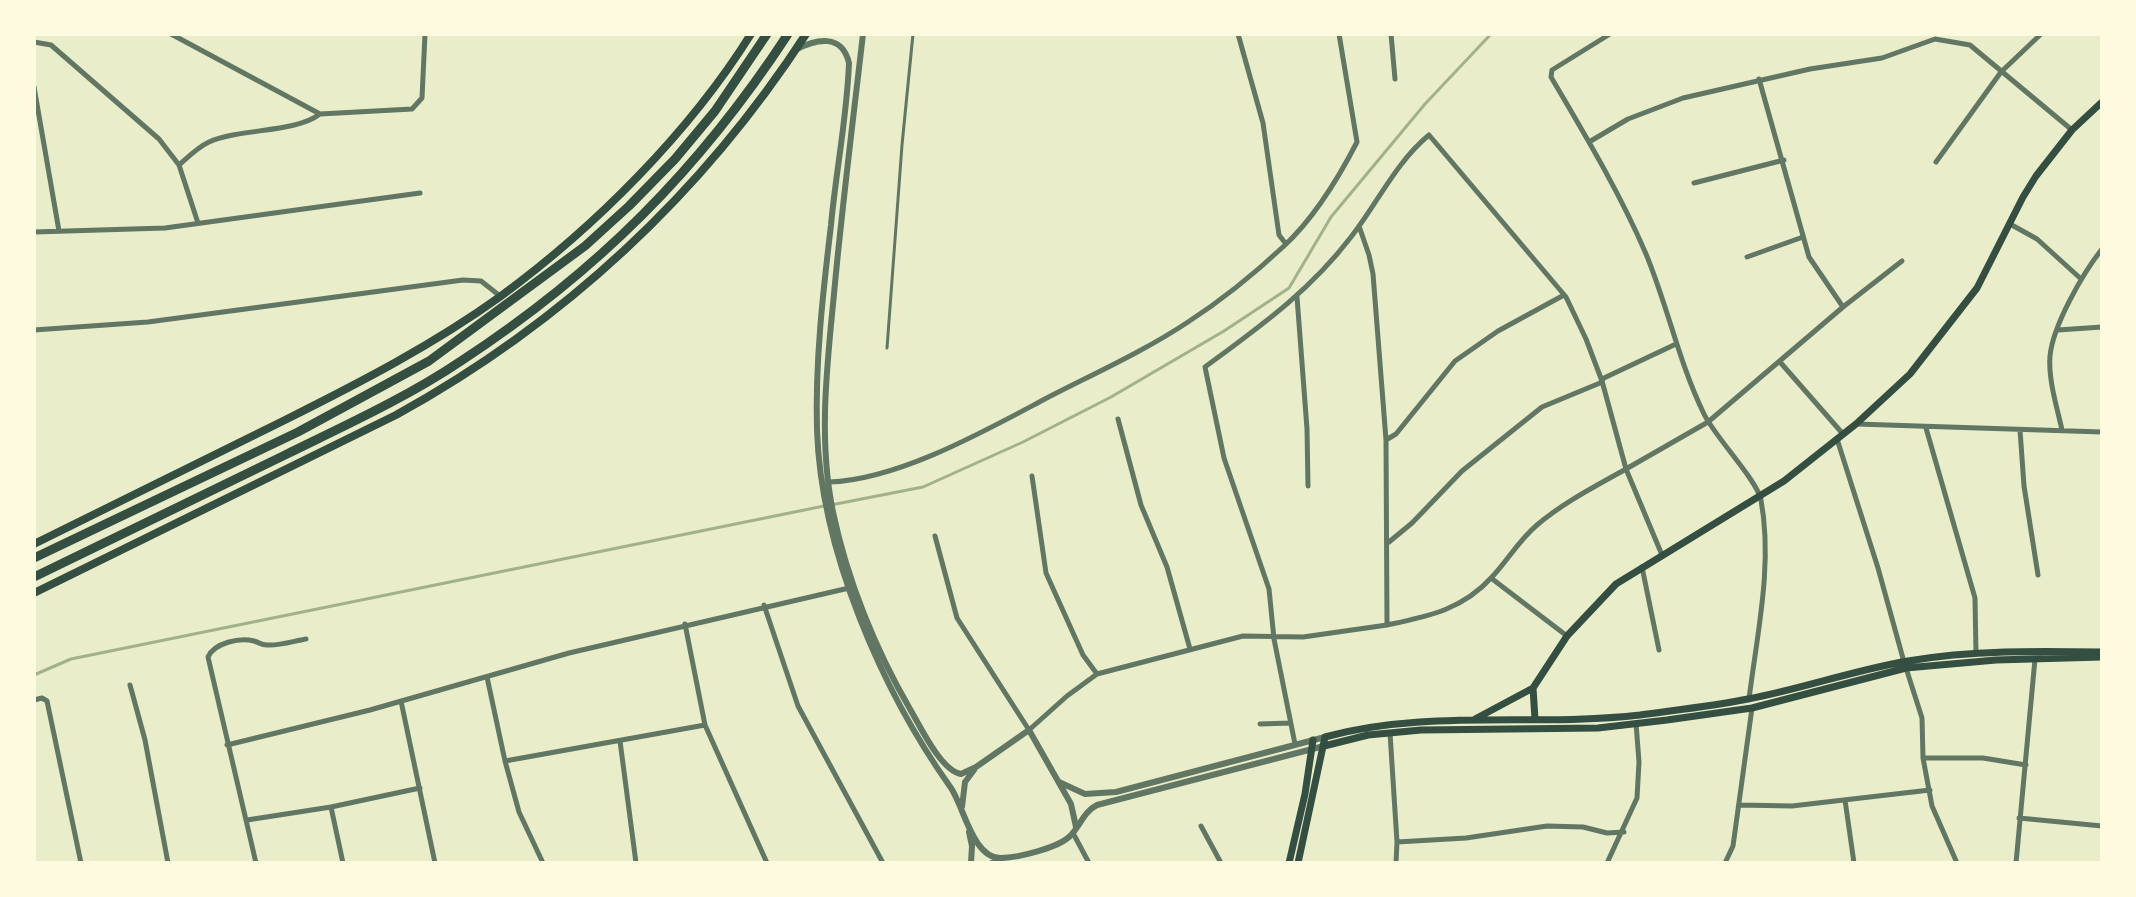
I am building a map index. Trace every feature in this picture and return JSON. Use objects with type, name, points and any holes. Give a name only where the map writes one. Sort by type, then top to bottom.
[{"type":"highway","points":[[34,558],[298,432],[429,361],[585,246],[629,206],[675,159],[715,111],[767,34]]},
{"type":"highway","points":[[34,577],[388,405],[460,362],[545,302],[631,228],[689,167],[754,85],[788,34]]},
{"type":"main road","points":[[34,544],[407,357],[500,296],[557,251],[628,185],[706,98],[751,34]]},
{"type":"main road","points":[[34,593],[396,415],[435,394],[524,334],[571,299],[666,212],[745,122],[806,34]]},
{"type":"main road","points":[[1475,720],[1533,688],[1567,636],[1616,584],[1805,466],[1910,374],[1958,316],[1992,262],[2009,223],[2036,176],[2072,130],[2102,102]]},
{"type":"main road","points":[[1324,746],[1349,738],[1389,732],[1457,728],[1598,728],[1636,723],[1750,704],[1905,665],[1976,653],[2102,654]]},
{"type":"main road","points":[[1905,665],[2102,654]]},
{"type":"main road","points":[[1533,688],[1535,719]]},
{"type":"main road","points":[[1289,863],[1297,850],[1325,737],[1415,721],[1637,715],[1750,704]]},
{"type":"main road","points":[[1298,863],[1297,850],[1312,744]]},
{"type":"street","points":[[171,34],[320,114],[412,109],[422,98],[425,34]]},
{"type":"street","points":[[827,485],[826,380],[863,34]]},
{"type":"street","points":[[1238,34],[1263,123],[1279,235],[1286,244]]},
{"type":"street","points":[[827,485],[905,465],[987,430],[1186,324],[1239,285],[1286,244],[1320,203],[1357,142],[1339,34]]},
{"type":"street","points":[[1391,34],[1395,79]]},
{"type":"street","points":[[1610,34],[1552,70],[1551,77],[1589,142],[1645,253],[1690,384],[1708,422],[1760,495],[1765,531],[1765,564],[1739,805],[1733,846],[1725,863]]},
{"type":"street","points":[[1936,162],[2001,72],[2041,34]]},
{"type":"street","points":[[1589,142],[1644,113],[1683,98],[1759,79],[1882,58],[1935,39],[1970,45],[2072,130]]},
{"type":"street","points":[[795,50],[818,40],[832,41],[843,48],[849,63],[817,378],[817,433],[837,538],[849,588],[899,703],[962,810],[972,846],[971,863]]},
{"type":"street","points":[[34,42],[51,45],[159,139],[179,165],[198,223]]},
{"type":"street","points":[[1759,79],[1809,257],[1843,307]]},
{"type":"street","points":[[34,87],[59,231]]},
{"type":"street","points":[[179,165],[216,140],[310,122],[320,114]]},
{"type":"street","points":[[1295,744],[1274,639],[1269,589],[1224,458],[1205,367],[1277,316],[1297,296],[1359,226],[1414,147],[1429,135],[1564,295],[1602,381],[1626,469],[1662,555]]},
{"type":"street","points":[[1694,183],[1784,160]]},
{"type":"street","points":[[34,232],[154,229],[420,193]]},
{"type":"street","points":[[2009,223],[2037,239],[2080,278]]},
{"type":"street","points":[[1359,226],[1373,274],[1386,440],[1389,542],[1387,625]]},
{"type":"street","points":[[1747,257],[1803,237]]},
{"type":"street","points":[[2062,430],[2050,357],[2080,278],[2102,249]]},
{"type":"street","points":[[837,538],[888,669],[930,743],[953,772],[961,774],[1029,730],[1097,674],[1243,636],[1274,639],[1334,634],[1444,612],[1467,599],[1491,578],[1539,523],[1581,494],[1708,422],[1902,261]]},
{"type":"street","points":[[34,330],[148,322],[463,280],[481,281],[500,296]]},
{"type":"street","points":[[1386,440],[1396,434],[1455,361],[1498,331],[1564,295]]},
{"type":"street","points":[[1297,296],[1308,486]]},
{"type":"street","points":[[2058,330],[2102,327]]},
{"type":"street","points":[[1389,542],[1412,523],[1462,471],[1542,407],[1676,344]]},
{"type":"street","points":[[1780,362],[1840,436],[1922,718],[1923,758],[1932,806],[1957,863]]},
{"type":"street","points":[[1118,419],[1141,505],[1167,567],[1190,649]]},
{"type":"street","points":[[1856,424],[2102,432],[2102,440]]},
{"type":"street","points":[[1926,428],[1975,598],[1976,653]]},
{"type":"street","points":[[2020,430],[2024,486],[2038,575]]},
{"type":"street","points":[[1032,476],[1046,573],[1083,655],[1097,674]]},
{"type":"street","points":[[935,536],[957,618],[1029,730],[1073,808],[1074,830],[1089,863]]},
{"type":"street","points":[[1642,567],[1659,650]]},
{"type":"street","points":[[1491,578],[1567,636]]},
{"type":"street","points":[[227,745],[685,624],[849,588]]},
{"type":"street","points":[[764,605],[798,706],[883,863]]},
{"type":"street","points":[[685,624],[705,725],[767,863]]},
{"type":"street","points":[[256,863],[208,657],[211,650],[239,641],[253,641],[265,646],[306,639]]},
{"type":"street","points":[[2016,863],[2035,659]]},
{"type":"street","points":[[487,677],[519,812],[543,863]]},
{"type":"street","points":[[130,685],[145,740],[168,863]]},
{"type":"street","points":[[34,700],[42,698],[47,701],[81,863]]},
{"type":"street","points":[[401,701],[435,863]]},
{"type":"street","points":[[1260,724],[1290,723]]},
{"type":"street","points":[[1607,863],[1624,832],[1637,798],[1639,762],[1636,723]]},
{"type":"street","points":[[505,761],[705,725]]},
{"type":"street","points":[[1389,732],[1396,863]]},
{"type":"street","points":[[990,863],[1063,841],[1087,812],[1097,805],[1312,744],[1325,737]]},
{"type":"street","points":[[620,741],[636,863]]},
{"type":"street","points":[[1057,781],[1085,794],[1116,792],[1295,744],[1324,746]]},
{"type":"street","points":[[1923,758],[1983,758],[2026,765]]},
{"type":"street","points":[[962,810],[966,779],[976,767]]},
{"type":"street","points":[[247,820],[331,807],[420,788]]},
{"type":"street","points":[[1739,805],[1792,806],[1930,790]]},
{"type":"street","points":[[1845,800],[1854,863]]},
{"type":"street","points":[[331,807],[343,863]]},
{"type":"street","points":[[2019,818],[2102,826]]},
{"type":"street","points":[[967,824],[984,853],[1003,859]]},
{"type":"street","points":[[1201,826],[1221,863]]},
{"type":"street","points":[[1397,842],[1466,838],[1547,826],[1624,832]]},
{"type":"lane","points":[[887,348],[913,34]]},
{"type":"waterway","points":[[831,505],[923,487],[1023,442],[1111,397],[1224,331],[1289,288],[1331,217],[1425,104],[1491,34]]},
{"type":"waterway","points":[[34,675],[71,659],[824,506]]}]
